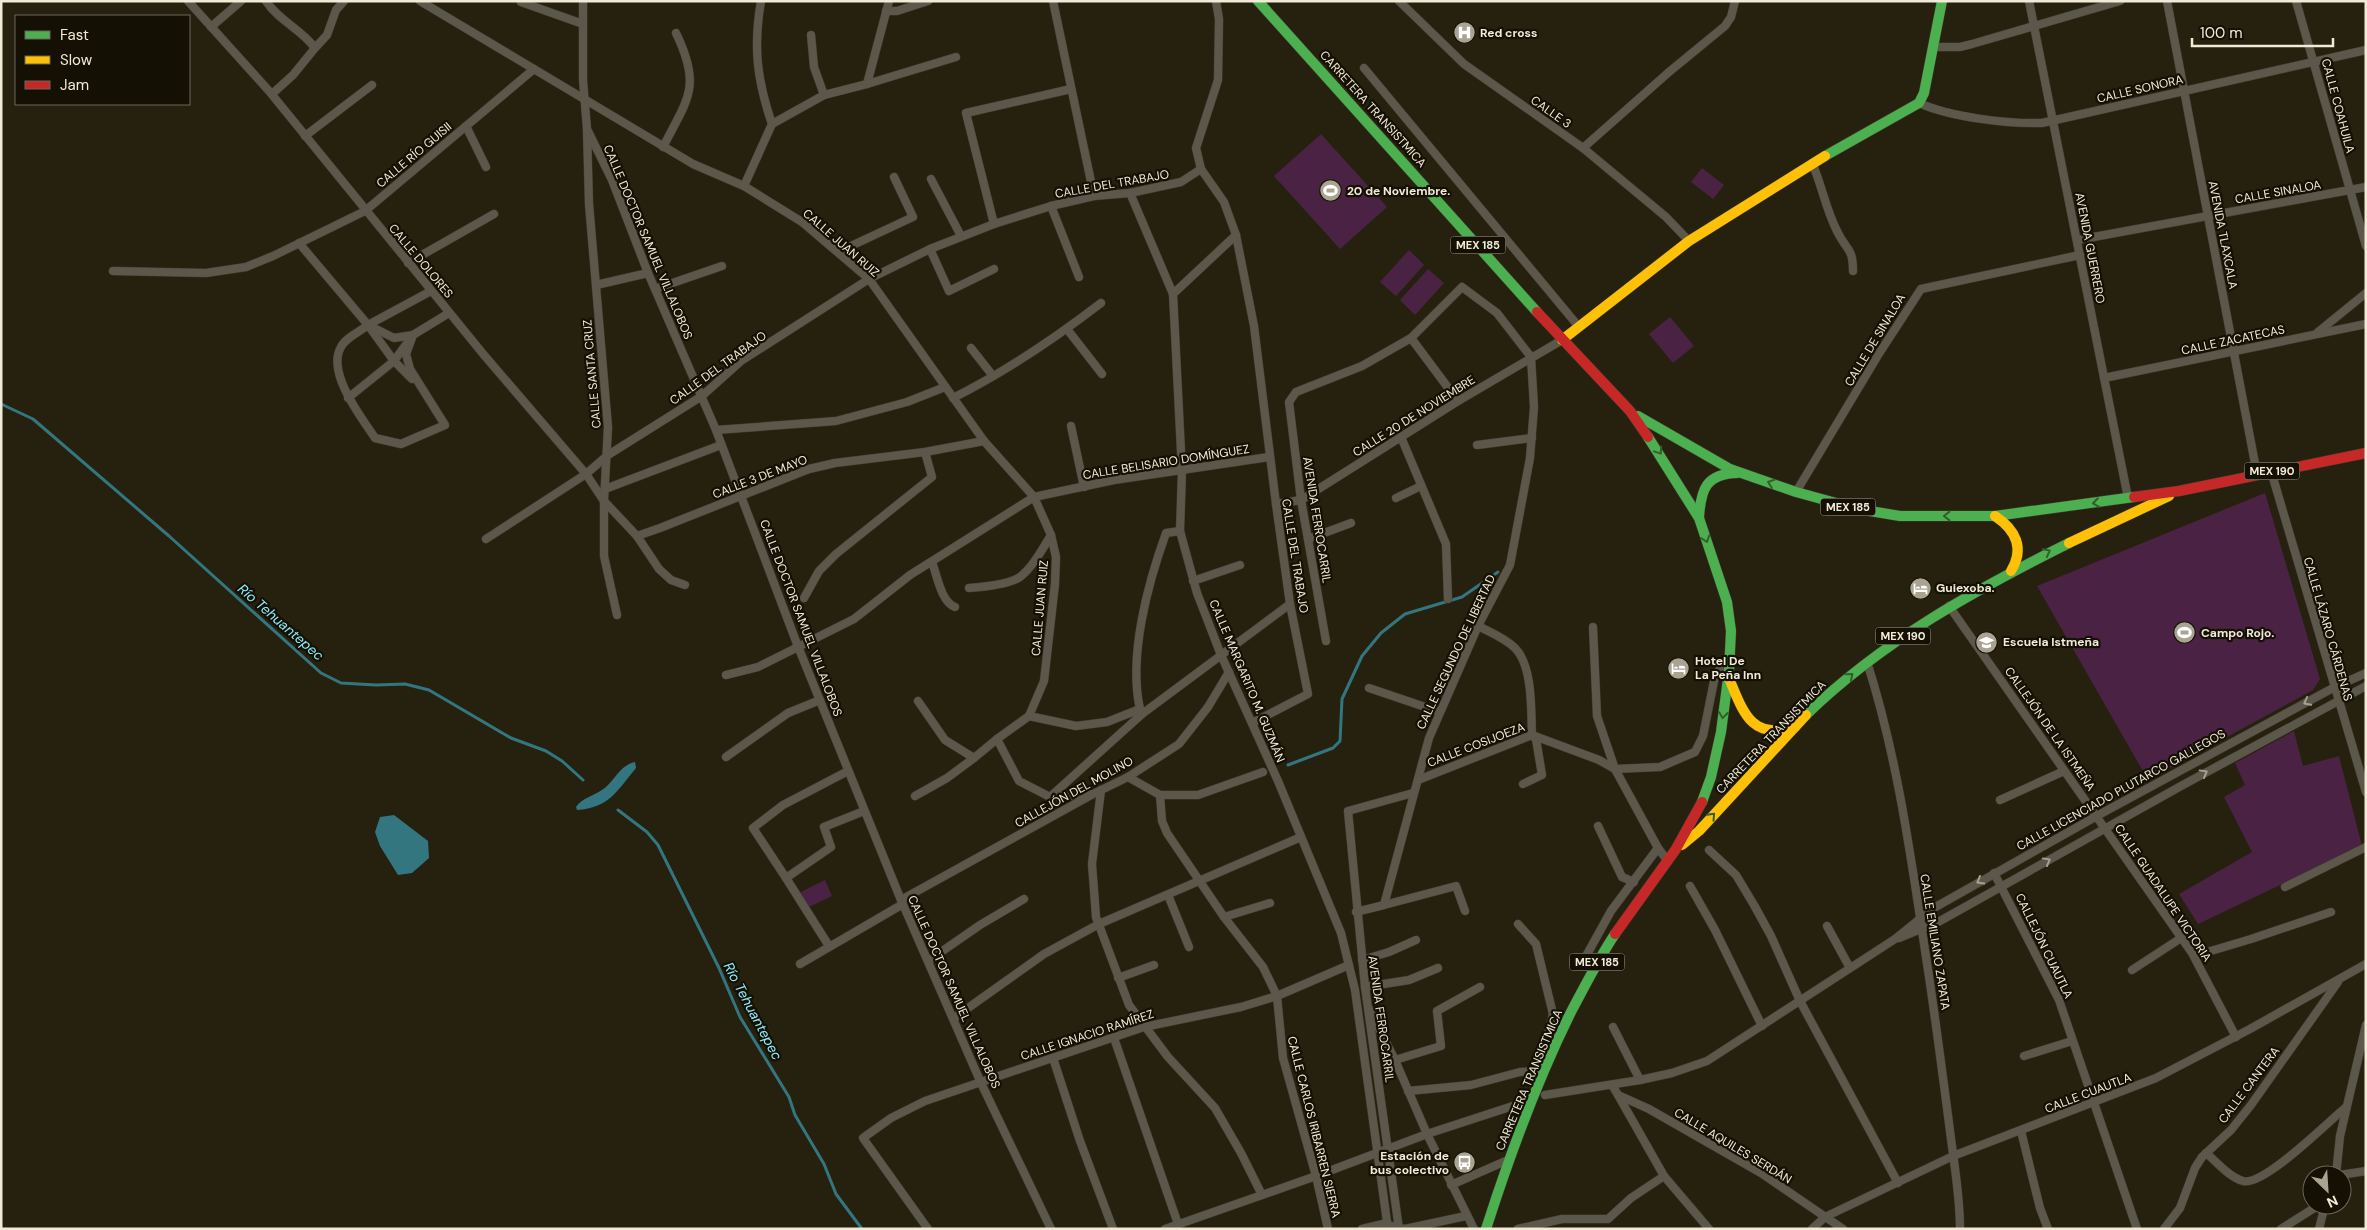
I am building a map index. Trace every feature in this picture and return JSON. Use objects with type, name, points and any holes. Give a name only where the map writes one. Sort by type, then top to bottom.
[{"type":"main road","name":"CARRETERA TRANSISTMICA","points":[[1258,1],[1562,340],[1630,411],[1667,464],[1699,518],[1727,602],[1731,652],[1721,732],[1711,777],[1703,798],[1676,849],[1604,950],[1562,1030],[1542,1070],[1508,1160],[1486,1229]]},
{"type":"main road","points":[[1562,340],[1689,241],[1812,163],[1919,103],[1924,93],[1942,1]]},
{"type":"main road","name":"CARRETERA TRANSISTMICA","points":[[1630,411],[1661,432],[1742,473],[1796,492],[1858,510],[1900,516],[1995,516]]},
{"type":"main road","name":"MEX 190","points":[[1995,516],[2179,492],[2271,471],[2366,453]]},
{"type":"main road","points":[[1699,518],[1700,496],[1709,482],[1728,472],[1742,473]]},
{"type":"main road","name":"CARRETERA TRANSISTMICA","points":[[1676,849],[1688,841],[1795,727],[1867,662],[1949,606],[2010,572],[2055,548],[2179,492]]},
{"type":"main road","points":[[1995,516],[2013,530],[2018,540],[2018,562],[2010,572]]},
{"type":"main road","points":[[1728,676],[1748,718],[1756,725],[1774,733],[1795,727]]},
{"type":"street","name":"CALLE DOLORES","points":[[188,1],[272,94],[449,313],[586,474],[604,501],[637,536],[659,569],[671,580],[685,585]]},
{"type":"street","points":[[211,28],[241,1]]},
{"type":"street","points":[[266,1],[274,13],[306,36],[315,48]]},
{"type":"street","points":[[272,94],[293,75],[328,35],[336,10],[344,1]]},
{"type":"street","name":"CALLE JUAN RUIZ","points":[[420,1],[663,147],[693,164],[744,186],[802,222],[869,279],[984,441],[1034,497],[1051,535],[1056,558],[1044,681],[1029,716]]},
{"type":"street","name":"CALLE DOCTOR SAMUEL VILLALOBOS","points":[[583,1],[588,129],[612,180],[648,274],[716,430],[798,647],[902,902],[981,1083],[1051,1229]]},
{"type":"street","points":[[761,1],[757,41],[760,88],[772,124]]},
{"type":"street","points":[[867,84],[889,1]]},
{"type":"street","points":[[886,11],[897,11],[928,1]]},
{"type":"street","points":[[1053,1],[1094,196]]},
{"type":"street","points":[[1201,169],[1196,148],[1218,80],[1219,19],[1216,1]]},
{"type":"street","name":"CALLE 3","points":[[1399,1],[1464,64],[1583,148],[1666,217],[1689,241]]},
{"type":"street","points":[[1583,148],[1669,72],[1725,26],[1731,17],[1735,1]]},
{"type":"street","name":"AVENIDA GUERRERO","points":[[2029,1],[2128,498]]},
{"type":"street","points":[[1933,47],[1960,47],[2120,1]]},
{"type":"street","name":"AVENIDA TLAXCALA","points":[[2167,1],[2257,474]]},
{"type":"street","name":"CALLE COAHUILA","points":[[2296,1],[2315,61],[2349,190],[2366,246]]},
{"type":"street","points":[[521,2],[583,24]]},
{"type":"street","points":[[663,147],[689,95],[692,76],[687,55],[676,33]]},
{"type":"street","points":[[811,35],[814,67],[824,95]]},
{"type":"street","name":"CALLE SONORA","points":[[1919,103],[1935,110],[2022,123],[2053,120],[2366,50]]},
{"type":"street","points":[[744,186],[772,124],[824,95],[956,57]]},
{"type":"street","name":"CALLE RÍO GUISII","points":[[113,271],[206,274],[246,266],[273,256],[365,211],[534,68]]},
{"type":"street","points":[[1364,68],[1579,327]]},
{"type":"street","points":[[305,136],[372,85]]},
{"type":"street","points":[[994,224],[966,113],[1071,89]]},
{"type":"street","points":[[466,126],[486,167]]},
{"type":"street","name":"CALLE SANTA CRUZ","points":[[588,129],[589,204],[608,427],[608,455],[604,501],[604,556],[617,615]]},
{"type":"street","points":[[1812,163],[1838,234],[1849,248],[1853,258],[1853,271]]},
{"type":"street","name":"CALLE DEL TRABAJO","points":[[486,539],[586,474],[608,455],[702,396],[742,361],[869,279],[930,249],[994,224],[1051,206],[1094,196],[1130,193],[1181,182],[1201,169],[1208,176],[1224,202],[1236,235],[1254,326],[1269,457],[1290,604],[1308,694],[1252,723]]},
{"type":"street","points":[[838,252],[913,216],[894,177]]},
{"type":"street","points":[[931,179],[961,236]]},
{"type":"street","name":"CALLE SINALOA","points":[[2077,240],[2366,187]]},
{"type":"street","name":"CALLE MARGARITO M. GUZMÁN","points":[[1130,193],[1173,294],[1182,471],[1180,531],[1193,581],[1221,655],[1336,917],[1350,965],[1388,1227]]},
{"type":"street","points":[[1051,206],[1079,277]]},
{"type":"street","points":[[408,263],[494,214]]},
{"type":"street","points":[[1173,294],[1236,235]]},
{"type":"street","points":[[299,243],[368,325],[394,361],[421,388]]},
{"type":"street","points":[[930,249],[949,292],[994,269]]},
{"type":"street","name":"CALLE DE SINALOA","points":[[1796,492],[1880,352],[1921,289],[2080,255]]},
{"type":"street","points":[[655,289],[722,266]]},
{"type":"street","points":[[596,286],[648,274]]},
{"type":"street","points":[[1458,401],[1411,338],[1462,287],[1497,313],[1531,357]]},
{"type":"street","points":[[413,336],[406,354],[410,369],[445,425],[401,444],[375,438],[348,398],[336,363],[341,346],[368,325],[431,291]]},
{"type":"street","points":[[2317,334],[2366,293]]},
{"type":"street","points":[[953,398],[994,376],[1067,329],[1101,303]]},
{"type":"street","points":[[348,398],[394,361],[413,336],[449,313]]},
{"type":"street","name":"CALLE ZACATECAS","points":[[2104,378],[2366,324]]},
{"type":"street","points":[[368,325],[394,338],[413,336]]},
{"type":"street","points":[[1067,329],[1102,374]]},
{"type":"street","name":"AVENIDA FERROCARRIL","points":[[1326,641],[1301,500],[1289,402],[1296,392],[1362,366],[1411,338]]},
{"type":"street","name":"CALLE 20 DE NOVIEMBRE","points":[[1276,504],[1301,500],[1458,401],[1562,340]]},
{"type":"street","points":[[971,348],[994,376]]},
{"type":"street","name":"CALLE SEGUNDO DE LIBERTAD","points":[[1384,904],[1429,738],[1478,626],[1510,565],[1521,514],[1532,438],[1534,407],[1531,357]]},
{"type":"street","points":[[716,430],[836,421],[907,402],[945,387]]},
{"type":"street","points":[[1071,426],[1084,487]]},
{"type":"street","points":[[1401,437],[1446,544],[1448,599]]},
{"type":"street","points":[[1477,445],[1532,438]]},
{"type":"street","name":"CALLE 3 DE MAYO","points":[[637,536],[809,469],[835,463],[925,452],[984,441]]},
{"type":"street","points":[[605,489],[721,445]]},
{"type":"street","points":[[804,598],[819,571],[836,554],[932,477],[925,452]]},
{"type":"street","name":"CALLE BELISARIO DOMÍNGUEZ","points":[[726,675],[758,667],[854,619],[910,575],[1034,497],[1114,480],[1269,457]]},
{"type":"street","name":"CALLE LÁZARO CÁRDENAS","points":[[2271,471],[2366,792]]},
{"type":"street","points":[[1396,498],[1421,486]]},
{"type":"street","points":[[1308,539],[1351,523]]},
{"type":"street","points":[[1141,712],[1136,686],[1140,630],[1166,533],[1180,531]]},
{"type":"street","points":[[969,588],[985,587],[1020,577],[1039,554],[1051,535]]},
{"type":"street","points":[[932,562],[945,598],[950,606],[955,607]]},
{"type":"street","points":[[1193,581],[1240,565]]},
{"type":"street","points":[[1050,797],[1141,712],[1290,604]]},
{"type":"street","name":"CALLEJÓN DE LA ISTMEÑA","points":[[1949,606],[2097,816]]},
{"type":"street","points":[[1478,626],[1507,642],[1522,657],[1530,687],[1532,735],[1536,739],[1542,775],[1523,784]]},
{"type":"street","points":[[1593,627],[1597,716],[1615,769],[1658,848],[1667,860]]},
{"type":"street","name":"CALLE COSIJOEZA","points":[[1418,780],[1532,735],[1599,760],[1615,769],[1660,767],[1695,752],[1703,736],[1715,676],[1731,652]]},
{"type":"street","name":"CALLE EMILIANO ZAPATA","points":[[1867,662],[1894,765],[1920,917],[1953,1156],[1960,1229]]},
{"type":"street","name":"CALLEJÓN DEL MOLINO","points":[[800,964],[902,902],[1093,794],[1128,777],[1179,744],[1208,707],[1228,672]]},
{"type":"street","name":"CALLE LICENCIADO PLUTARCO GALLEGOS","points":[[1545,1096],[1640,1080],[1672,1073],[1707,1061],[1895,939],[1920,917],[1994,873],[2334,688],[2366,673]]},
{"type":"street","name":"CALLE LICENCIADO PLUTARCO GALLEGOS","points":[[1895,939],[1922,930],[2366,686]]},
{"type":"street","points":[[1369,688],[1440,712]]},
{"type":"street","points":[[726,757],[788,714],[820,700]]},
{"type":"street","points":[[918,701],[945,740],[974,758]]},
{"type":"street","points":[[915,796],[947,778],[996,739],[1029,716],[1076,726],[1107,722],[1141,712]]},
{"type":"street","points":[[996,739],[1019,781],[1050,797],[1093,794]]},
{"type":"street","points":[[829,946],[753,828],[782,805],[848,771]]},
{"type":"street","points":[[2000,800],[2064,771]]},
{"type":"street","points":[[1128,777],[1160,795],[1198,795],[1263,772]]},
{"type":"street","points":[[2175,774],[2181,786]]},
{"type":"street","points":[[1101,790],[1092,864],[1096,917],[1118,978],[1129,1005],[1144,1027],[1168,1057],[1215,1108],[1241,1152],[1262,1195]]},
{"type":"street","name":"AVENIDA FERROCARRIL","points":[[1402,1228],[1364,988],[1348,811],[1413,793]]},
{"type":"street","name":"CALLE CARLOS IRIBARREN SIERRA","points":[[1160,795],[1162,821],[1167,833],[1224,917],[1263,967],[1277,996],[1283,1058],[1316,1176],[1328,1229]]},
{"type":"street","points":[[786,878],[831,847],[824,827],[864,811]]},
{"type":"street","name":"CALLE GUADALUPE VICTORIA","points":[[2097,816],[2194,956],[2236,1037]]},
{"type":"street","points":[[1598,826],[1622,877],[1634,882]]},
{"type":"street","points":[[954,1018],[1044,954],[1099,924],[1301,837]]},
{"type":"street","points":[[2285,887],[2366,847]]},
{"type":"street","points":[[1585,958],[1611,911],[1658,848]]},
{"type":"street","points":[[1709,850],[1736,875],[1754,905],[1771,936],[1800,1001],[1898,1183]]},
{"type":"street","name":"CALLEJÓN CUAUTLA","points":[[1994,873],[2059,1000],[2137,1229]]},
{"type":"street","points":[[1356,912],[1456,886],[1465,911]]},
{"type":"street","points":[[1690,886],[1719,937],[1762,1026]]},
{"type":"street","points":[[1168,895],[1189,947]]},
{"type":"street","points":[[928,961],[980,925],[1024,899]]},
{"type":"street","points":[[1224,917],[1270,903]]},
{"type":"street","points":[[2194,956],[2252,939],[2331,912]]},
{"type":"street","points":[[1408,1091],[1471,1085],[1520,1072],[1542,1070],[1553,1014],[1536,944],[1518,924]]},
{"type":"street","points":[[1827,926],[1850,968]]},
{"type":"street","points":[[2132,970],[2182,938]]},
{"type":"street","points":[[1362,960],[1389,952],[1416,940]]},
{"type":"street","name":"CALLE CUAUTLA","points":[[1812,1229],[1825,1217],[1953,1156],[2094,1104],[2156,1078],[2236,1037],[2366,964]]},
{"type":"street","points":[[1118,978],[1154,965]]},
{"type":"street","name":"CALLE IGNACIO RAMÍREZ","points":[[928,1229],[863,1138],[891,1118],[925,1101],[1144,1027],[1242,1007],[1277,996],[1350,965]]},
{"type":"street","points":[[1364,988],[1409,980],[1438,968]]},
{"type":"street","name":"CALLE CANTERA","points":[[2164,1229],[2180,1208],[2195,1168],[2206,1153],[2231,1130],[2251,1105],[2340,980]]},
{"type":"street","points":[[1395,1060],[1441,1046],[1437,1011],[1480,987]]},
{"type":"street","points":[[1367,1005],[1395,1060],[1426,1134],[1474,1229]]},
{"type":"street","points":[[2339,1165],[2340,1136],[2345,1108],[2366,1025]]},
{"type":"street","points":[[1613,1027],[1640,1080]]},
{"type":"street","points":[[1114,1038],[1178,1224]]},
{"type":"street","points":[[2024,1056],[2072,1041]]},
{"type":"street","points":[[1053,1058],[1080,1141],[1114,1229]]},
{"type":"street","name":"CALLE AQUILES SERDÁN","points":[[1612,1086],[1618,1094],[1761,1173],[1843,1229]]},
{"type":"street","points":[[1618,1094],[1664,1176],[1709,1229]]},
{"type":"street","points":[[1165,1229],[1316,1176],[1426,1134],[1522,1103]]},
{"type":"street","points":[[2206,1153],[2233,1176],[2245,1182],[2267,1174],[2280,1166],[2345,1108]]},
{"type":"street","points":[[2021,1131],[2040,1208],[2048,1229]]},
{"type":"street","points":[[1451,1185],[1508,1160]]},
{"type":"street","points":[[2352,1173],[2366,1171]]},
{"type":"street","points":[[1518,1229],[1562,1219],[1608,1219],[1631,1198],[1664,1176]]},
{"type":"street","points":[[2281,1229],[2303,1215]]},
{"type":"street","points":[[2319,1229],[2322,1215]]},
{"type":"street","points":[[1362,1229],[1402,1228],[1466,1216]]},
{"type":"street","points":[[1562,1219],[1564,1229]]},
{"type":"shaded area","name":"20 de Noviembre.","points":[[1321,134],[1387,207],[1340,249],[1274,176]]},
{"type":"shaded area","points":[[1702,168],[1724,185],[1713,199],[1691,182]]},
{"type":"shaded area","points":[[1409,250],[1424,265],[1396,296],[1380,282]]},
{"type":"shaded area","points":[[1428,269],[1444,283],[1415,315],[1400,300]]},
{"type":"shaded area","points":[[1670,317],[1694,346],[1673,363],[1649,334]]},
{"type":"shaded area","name":"Campo Rojo.","points":[[2265,493],[2320,679],[2313,690],[2148,780],[2037,586]]},
{"type":"shaded area","points":[[2294,731],[2303,766],[2339,756],[2362,846],[2198,924],[2179,894],[2252,852],[2224,797],[2245,785],[2235,763]]},
{"type":"shaded area","points":[[825,880],[832,896],[807,908],[799,893]]},
{"type":"water","points":[[635,762],[636,768],[605,802],[588,809],[577,810],[578,804],[602,790],[622,769]]},
{"type":"water","points":[[394,815],[428,841],[429,858],[412,873],[398,875],[380,846],[375,832],[380,817]]},
{"type":"waterway","name":"Río Tehuantepec","points":[[1,404],[33,419],[169,536],[321,673],[341,683],[405,684],[429,690],[511,738],[546,751],[562,761],[583,780]]},
{"type":"waterway","points":[[1288,765],[1333,748],[1340,741],[1342,699],[1362,656],[1381,633],[1405,614],[1462,597],[1498,572]]},
{"type":"waterway","name":"Río Tehuantepec","points":[[618,810],[647,832],[658,845],[719,968],[740,1017],[789,1097],[795,1115],[824,1164],[836,1194],[862,1229]]},
{"type":"traffic: fast","points":[[1258,1],[1537,312]]},
{"type":"traffic: fast","points":[[1825,156],[1919,103],[1924,93],[1942,1]]},
{"type":"traffic: fast","points":[[1638,416],[1730,469],[1796,492],[1858,509],[1900,516],[1995,516],[2134,497]]},
{"type":"traffic: fast","points":[[1648,437],[1699,518],[1727,602],[1731,631],[1729,671],[1721,732],[1711,777],[1702,802]]},
{"type":"traffic: fast","points":[[1699,517],[1701,498],[1707,485],[1718,476],[1737,473]]},
{"type":"traffic: fast","points":[[1806,715],[1835,688],[1898,640],[1999,579],[2069,543]]},
{"type":"traffic: fast","points":[[1486,1229],[1515,1145],[1547,1063],[1572,1010],[1615,934]]},
{"type":"traffic: slow","points":[[1562,340],[1689,241],[1825,156]]},
{"type":"traffic: slow","points":[[2069,543],[2169,496]]},
{"type":"traffic: slow","points":[[1995,516],[2008,527],[2016,540],[2018,547],[2017,555],[2011,571]]},
{"type":"traffic: slow","points":[[1728,676],[1738,701],[1750,720],[1768,730],[1795,727]]},
{"type":"traffic: slow","points":[[1682,845],[1699,831],[1806,715]]},
{"type":"traffic: jam","points":[[1537,312],[1630,411],[1648,437]]},
{"type":"traffic: jam","points":[[2134,497],[2179,491],[2366,453]]},
{"type":"traffic: jam","points":[[1615,934],[1676,849],[1702,802]]},
{"type":"place","name":"Red cross","points":[[1464,33]]},
{"type":"place","name":"20 de Noviembre.","points":[[1331,191]]},
{"type":"place","name":"Guiexoba.","points":[[1920,588]]},
{"type":"place","name":"Campo Rojo.","points":[[2185,633]]},
{"type":"place","name":"Escuela Istmeña","points":[[1987,642]]},
{"type":"place","name":"Hotel De La Peña Inn","points":[[1679,668]]},
{"type":"place","name":"Estación de bus colectivo","points":[[1465,1163]]}]
